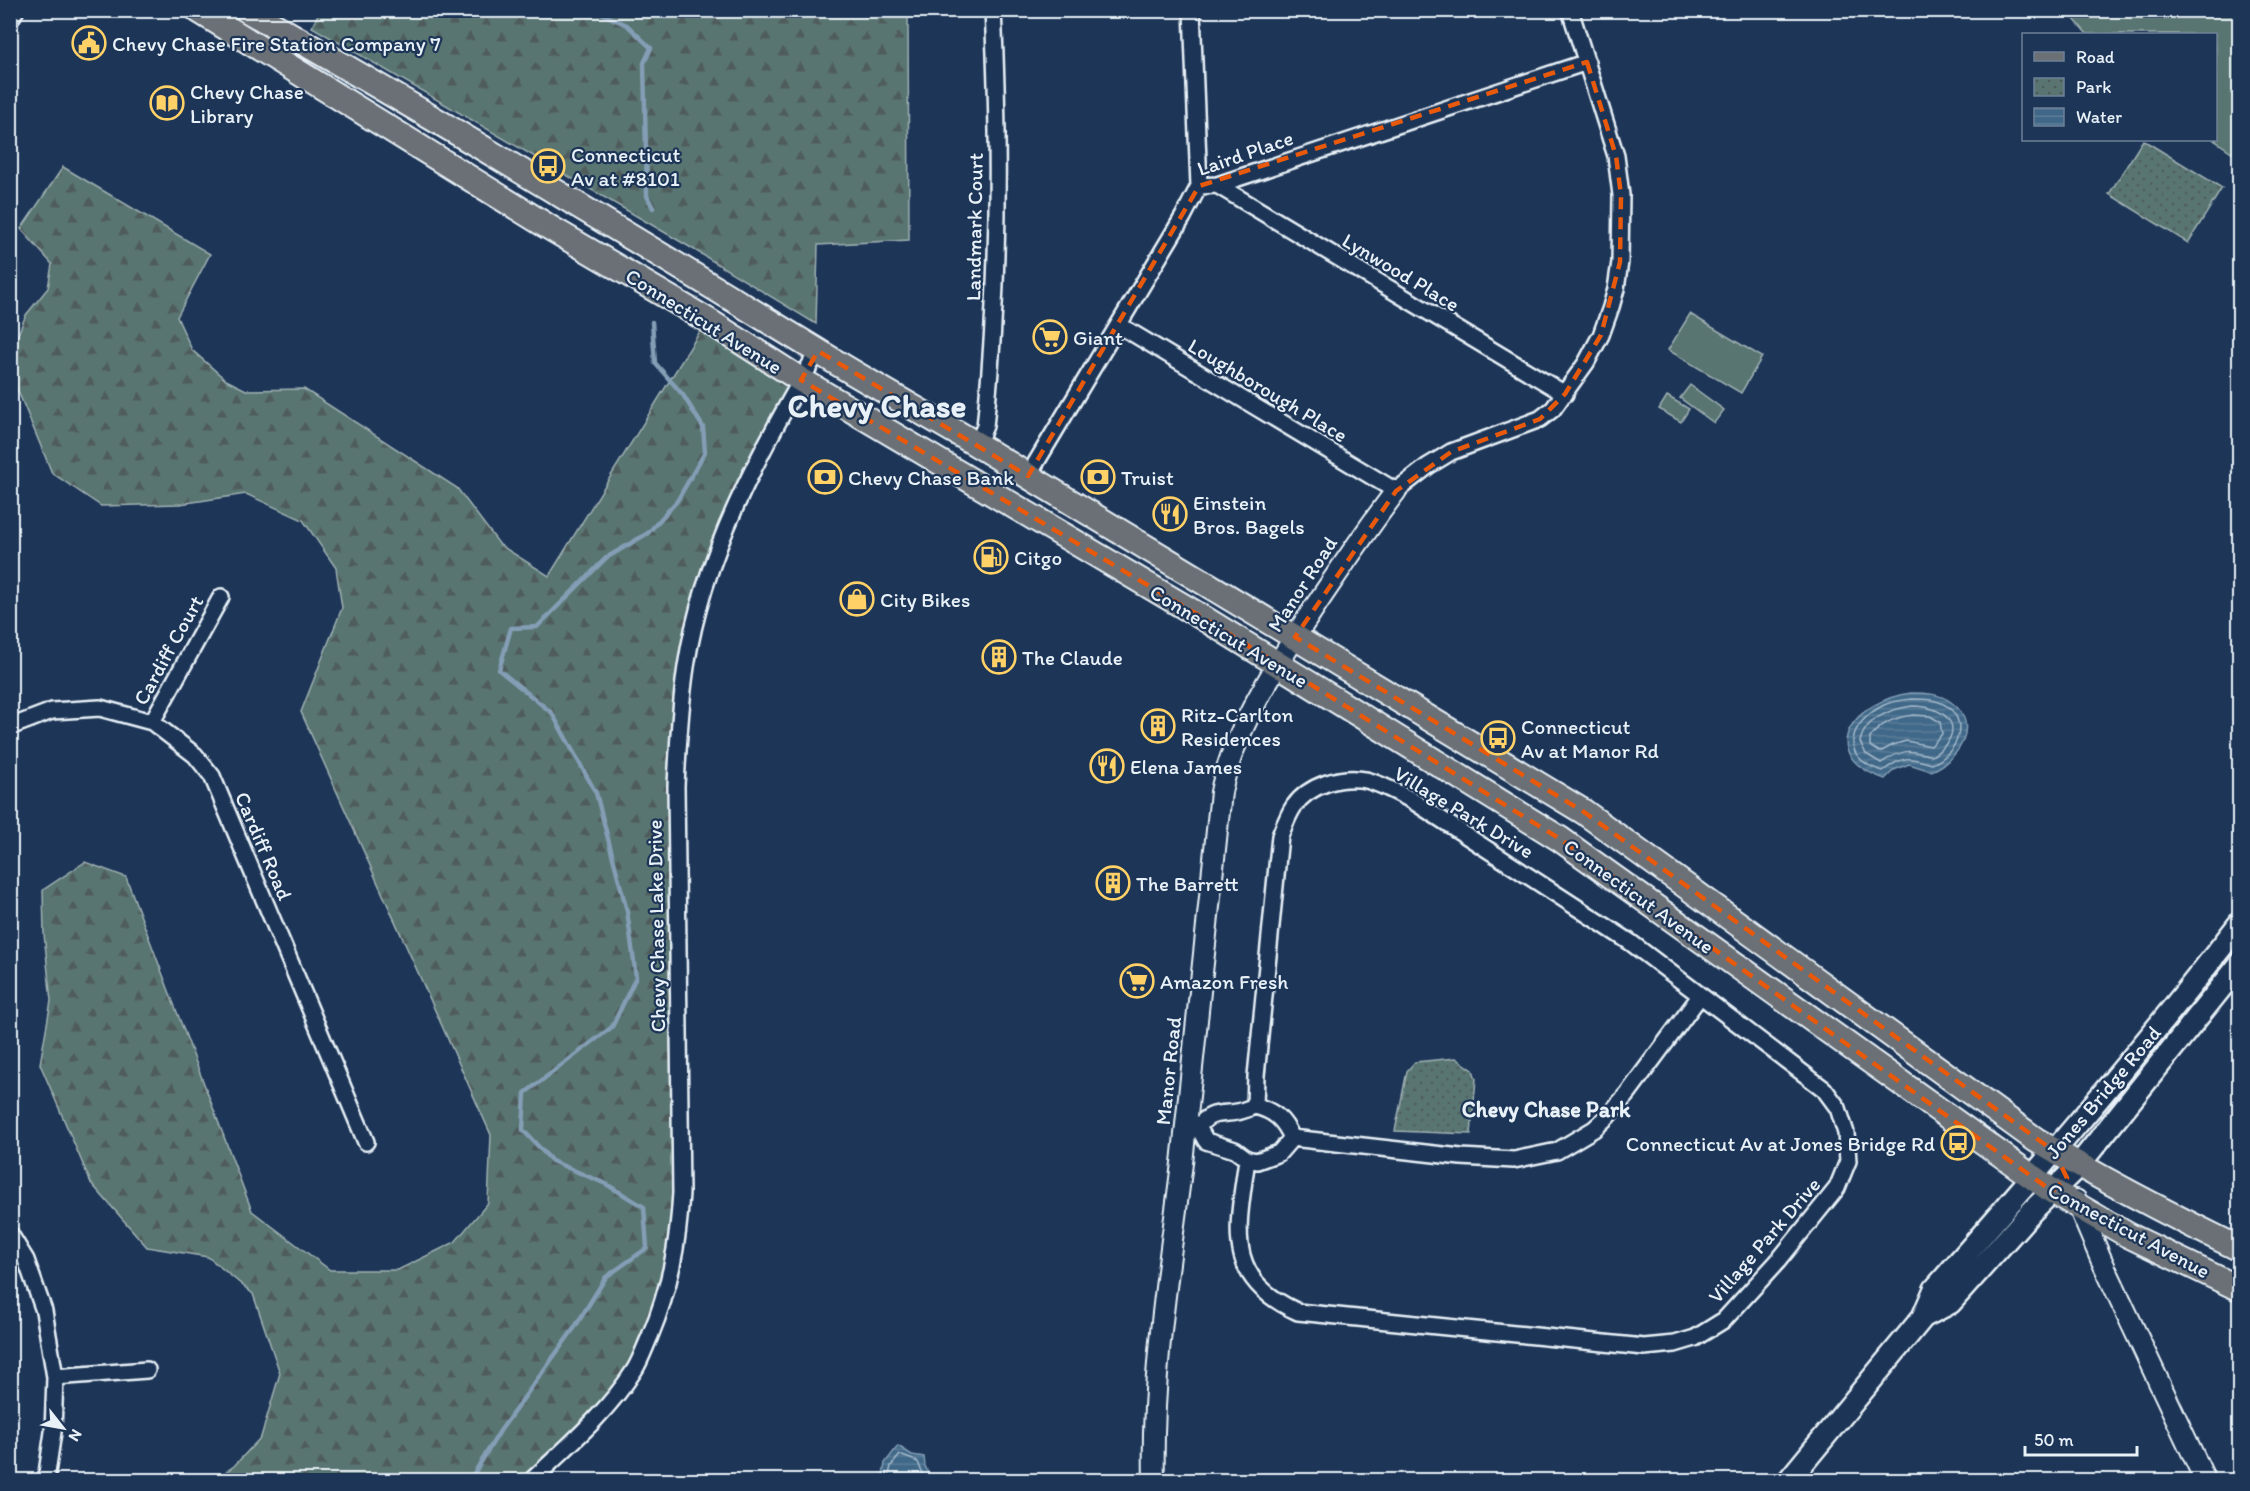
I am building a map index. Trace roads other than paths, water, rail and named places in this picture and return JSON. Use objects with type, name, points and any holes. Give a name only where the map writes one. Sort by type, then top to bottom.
[{"type":"main road","name":"Connecticut Avenue","points":[[198,10],[555,230],[707,320],[801,380],[1205,619],[1560,839],[2032,1177],[2066,1178],[2240,1249]]},
{"type":"main road","name":"Connecticut Avenue","points":[[247,10],[567,199],[818,351],[978,443],[1028,476],[1584,812],[2054,1151],[2079,1208],[2128,1235],[2240,1289]]},
{"type":"main road","name":"Jones Bridge Road","points":[[1789,1480],[1923,1317],[1935,1289],[2184,996],[2240,923]]},
{"type":"main road","name":"Jones Bridge Road","points":[[1923,1317],[1950,1303],[2031,1212],[2066,1178],[2240,963]]},
{"type":"street","points":[[10,20],[16,10]]},
{"type":"street","name":"Landmark Court","points":[[978,443],[985,426],[994,304],[996,132],[993,10]]},
{"type":"street","points":[[1192,10],[1199,186]]},
{"type":"street","name":"Manor Road","points":[[1154,1480],[1153,1431],[1192,1126],[1224,776],[1232,750],[1278,665],[1377,514],[1396,491],[1428,466],[1451,452],[1540,419],[1553,409],[1565,394],[1601,335],[1616,289],[1620,262],[1621,195],[1616,156],[1570,10]]},
{"type":"street","name":"Laird Place","points":[[1028,476],[1119,326],[1199,186],[1216,184],[1587,62]]},
{"type":"street","name":"Lynwood Place","points":[[1216,184],[1565,394]]},
{"type":"street","name":"Loughborough Place","points":[[1119,326],[1396,491]]},
{"type":"street","name":"Chevy Chase Lake Drive","points":[[532,1480],[597,1418],[636,1369],[660,1311],[670,1278],[678,1245],[681,1193],[676,786],[678,726],[686,665],[706,584],[734,508],[767,440],[818,351]]},
{"type":"street","name":"Cardiff Court","points":[[152,722],[221,597]]},
{"type":"street","name":"Cardiff Road","points":[[10,727],[52,711],[100,708],[152,722],[195,755],[212,776],[366,1142]]},
{"type":"street","name":"Village Park Drive","points":[[1247,1158],[1240,1242],[1246,1270],[1256,1285],[1269,1296],[1298,1312],[1644,1347],[1675,1344],[1695,1338],[1724,1320],[1778,1261],[1837,1188],[1848,1161],[1846,1131],[1838,1108],[1824,1089],[1630,942],[1413,801],[1388,788],[1364,780],[1340,780],[1321,785],[1306,793],[1294,805],[1280,836],[1255,1106]]},
{"type":"street","points":[[1292,1138],[1514,1160],[1557,1151],[1594,1129],[1607,1117],[1628,1093],[1700,996]]},
{"type":"street","points":[[1255,1106],[1278,1116],[1287,1126],[1292,1138],[1279,1153],[1257,1161],[1234,1150],[1206,1141],[1192,1126],[1214,1114],[1239,1112],[1255,1106]]},
{"type":"street","points":[[2079,1208],[2205,1480]]},
{"type":"street","points":[[10,1234],[26,1260],[44,1311],[55,1377],[53,1432],[46,1480]]},
{"type":"street","points":[[55,1377],[147,1370]]},
{"type":"water","points":[[1911,693],[1937,695],[1951,702],[1960,711],[1965,721],[1963,741],[1950,759],[1931,771],[1909,764],[1894,770],[1885,779],[1863,768],[1850,756],[1846,742],[1850,729],[1859,716],[1873,706],[1891,698]]},
{"type":"water","points":[[898,1446],[912,1455],[924,1457],[925,1466],[932,1480],[882,1480],[885,1463]]},
{"type":"waterway","points":[[594,10],[627,25],[651,48],[644,63],[647,196],[653,208]]},
{"type":"waterway","points":[[470,1480],[500,1431],[575,1327],[606,1277],[647,1248],[644,1207],[606,1184],[552,1161],[523,1130],[525,1093],[612,1027],[636,977],[627,911],[596,793],[552,713],[499,670],[511,628],[537,627],[606,558],[648,533],[677,501],[705,452],[703,427],[683,395],[655,363],[652,322]]},
{"type":"place","name":"Chevy Chase Fire Station Company 7","points":[[89,43]]},
{"type":"place","name":"Chevy Chase Library","points":[[167,103]]},
{"type":"place","name":"Connecticut Av at #8101","points":[[548,166]]},
{"type":"place","name":"Giant","points":[[1050,337]]},
{"type":"place","name":"Chevy Chase Bank","points":[[825,477]]},
{"type":"place","name":"Truist","points":[[1098,477]]},
{"type":"place","name":"Einstein Bros. Bagels","points":[[1170,514]]},
{"type":"place","name":"Citgo","points":[[991,557]]},
{"type":"place","name":"City Bikes","points":[[857,599]]},
{"type":"place","name":"The Claude","points":[[999,657]]},
{"type":"place","name":"Ritz-Carlton Residences","points":[[1158,726]]},
{"type":"place","name":"Connecticut Av at Manor Rd","points":[[1498,738]]},
{"type":"place","name":"Elena James","points":[[1107,766]]},
{"type":"place","name":"The Barrett","points":[[1113,883]]},
{"type":"place","name":"Amazon Fresh","points":[[1137,981]]},
{"type":"place","name":"Connecticut Av at Jones Bridge Rd","points":[[1958,1143]]},
{"type":"district","name":"Chevy Chase","points":[[877,405]]},
{"type":"district","name":"Chevy Chase Park","points":[[1546,1109]]}]
